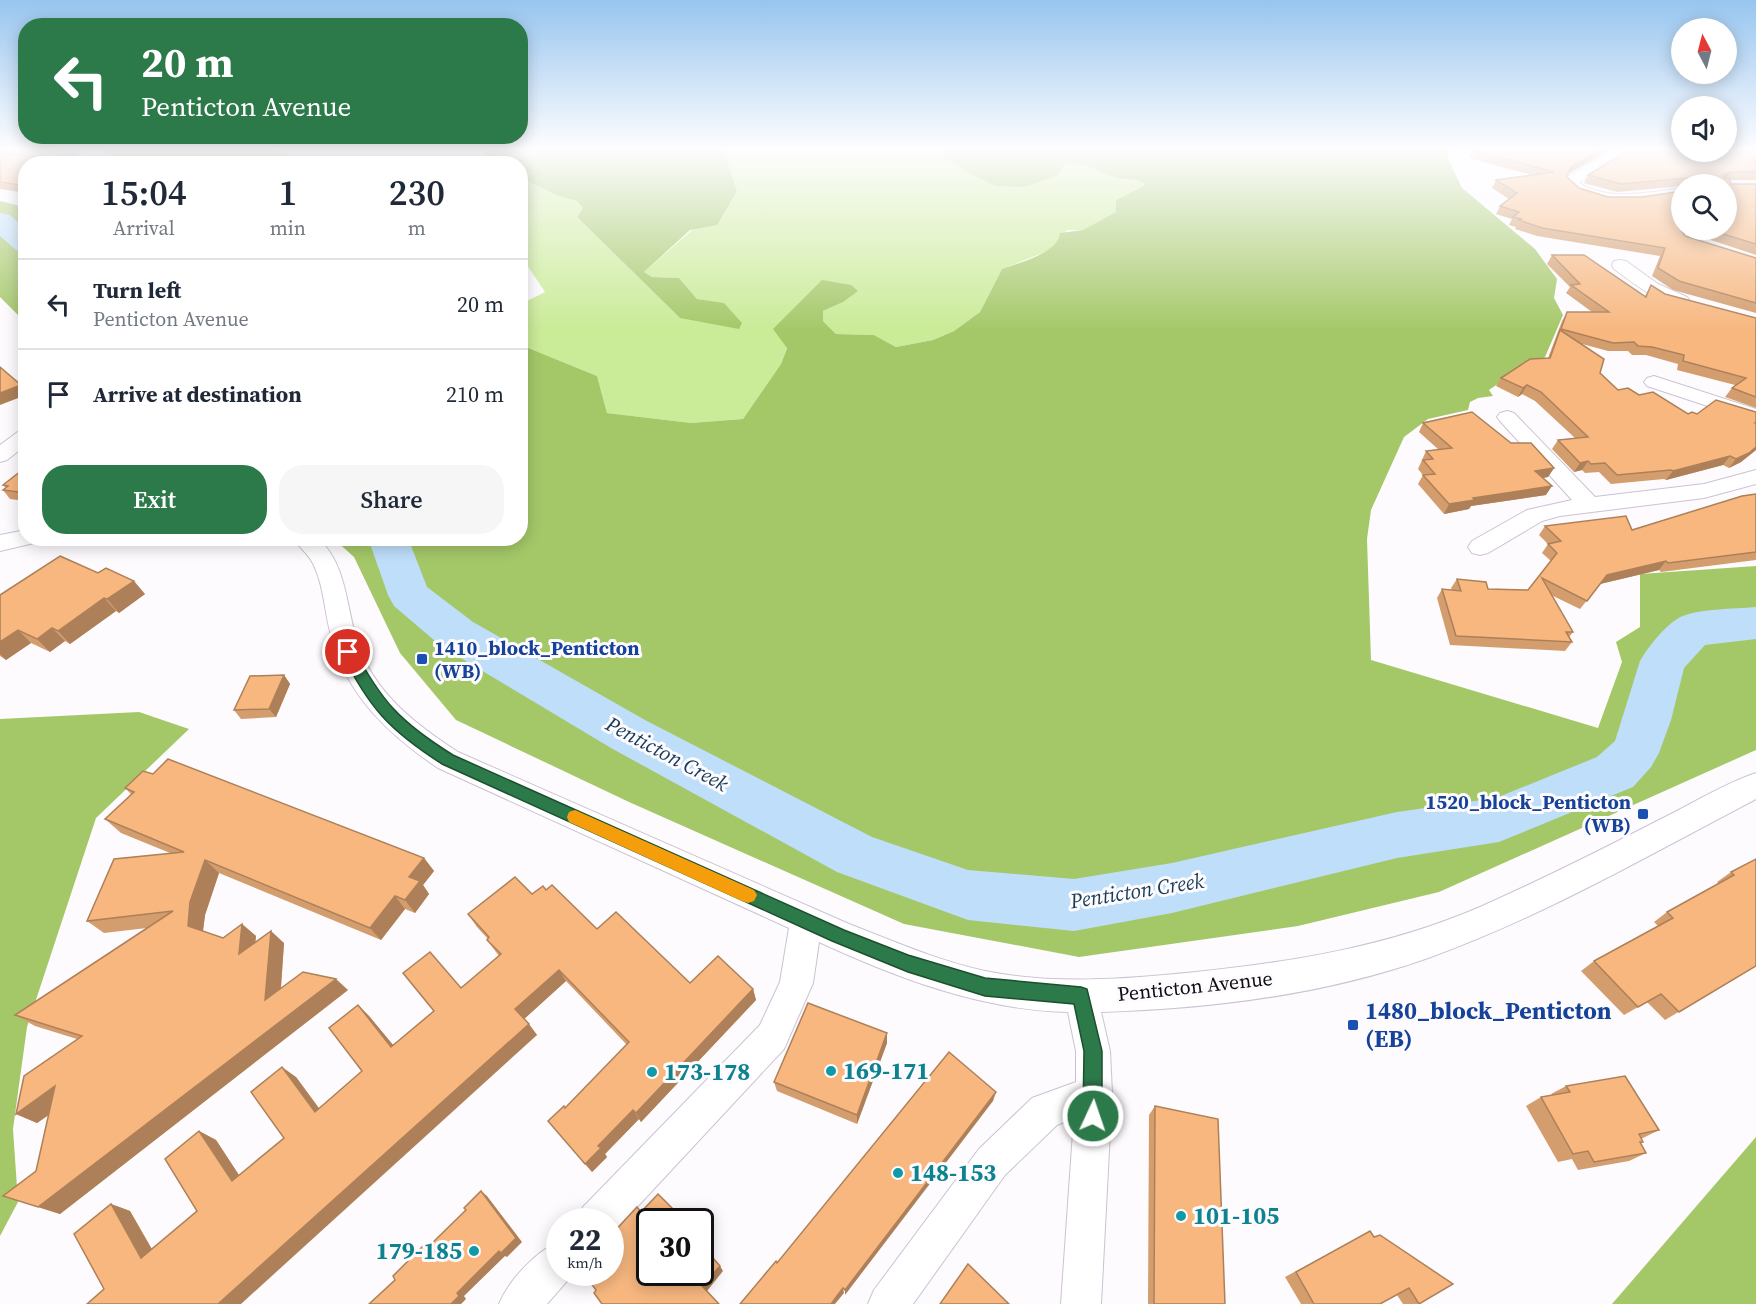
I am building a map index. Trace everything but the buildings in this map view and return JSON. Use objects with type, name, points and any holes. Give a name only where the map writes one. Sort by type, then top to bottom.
[{"type":"street","points":[[1620,265],[1666,296],[1695,305]]},
{"type":"street","points":[[1654,382],[1756,416]]},
{"type":"street","points":[[1507,417],[1589,505]]},
{"type":"street","points":[[0,455],[18,441]]},
{"type":"street","points":[[1480,547],[1535,515],[1589,505],[1704,491],[1756,477]]},
{"type":"street","points":[[0,543],[18,540]]},
{"type":"street","name":"Penticton Avenue","points":[[312,546],[320,555],[333,590],[348,652],[364,684],[394,721],[419,742],[448,760],[806,921],[908,963],[985,987],[1081,996],[1144,994],[1250,983],[1351,965],[1426,943],[1490,918],[1583,874],[1756,785]]},
{"type":"street","points":[[609,1208],[772,1037],[796,983],[806,921]]},
{"type":"street","points":[[1081,996],[1093,1051],[1094,1093],[1081,1304]]},
{"type":"street","points":[[888,1304],[992,1162],[1045,1111],[1094,1093]]},
{"type":"street","points":[[519,1304],[546,1276]]},
{"type":"green space","points":[[0,210],[18,210],[18,315],[0,297]]},
{"type":"green space","points":[[528,210],[582,210],[577,217],[680,318],[724,304],[697,299],[679,278],[652,277],[644,272],[715,210],[1117,210],[1117,212],[1083,230],[1067,230],[1050,250],[1002,269],[980,312],[954,331],[933,340],[896,347],[874,335],[836,334],[823,321],[823,311],[843,302],[774,328],[787,347],[781,364],[743,419],[691,423],[607,413],[597,376],[528,348],[528,300],[545,292],[528,266]]},
{"type":"green space","points":[[582,210],[726,210],[717,225],[690,230],[644,272],[652,277],[679,278],[697,299],[724,303],[742,323],[739,329],[680,318],[577,217]]},
{"type":"green space","points":[[1116,210],[1488,210],[1535,249],[1557,279],[1554,298],[1563,315],[1545,357],[1518,370],[1489,390],[1493,396],[1478,398],[1470,402],[1468,410],[1428,419],[1404,437],[1371,510],[1367,539],[1371,660],[1598,728],[1622,662],[1616,642],[1640,627],[1640,574],[1756,566],[1756,750],[1439,892],[1298,926],[1079,957],[904,924],[629,802],[456,720],[400,653],[354,557],[342,546],[528,546],[528,348],[597,376],[607,413],[691,423],[743,419],[781,364],[787,348],[773,329],[822,280],[851,285],[858,291],[843,302],[823,311],[823,321],[836,334],[874,335],[896,347],[933,340],[954,331],[980,312],[1002,269],[1045,252],[1058,240],[1060,233],[1083,230],[1116,212]]},
{"type":"green space","points":[[139,712],[189,729],[96,818],[27,1027],[13,1129],[18,1202],[0,1236],[0,719]]},
{"type":"green space","points":[[1756,1137],[1756,1304],[1612,1304]]},
{"type":"waterway","name":"Penticton Creek","points":[[0,221],[18,237]]},
{"type":"waterway","name":"Penticton Creek","points":[[391,546],[409,595],[457,634],[628,734],[856,855],[968,895],[1074,905],[1172,888],[1397,835],[1499,820],[1615,772],[1634,753],[1647,720],[1663,661],[1693,630],[1756,623]]},
{"type":"slow traffic","points":[[575,817],[748,895]]},
{"type":"place","name":"1410_block_Penticton (WB)","points":[[422,659]]},
{"type":"place","name":"1520_block_Penticton (WB)","points":[[1643,814]]},
{"type":"place","name":"1480_block_Penticton (EB)","points":[[1353,1025]]},
{"type":"place","name":"169-171","points":[[831,1071]]},
{"type":"place","name":"173-178","points":[[652,1072]]},
{"type":"place","name":"148-153","points":[[898,1173]]},
{"type":"place","name":"101-105","points":[[1181,1216]]},
{"type":"place","name":"179-185","points":[[474,1251]]},
{"type":"route","points":[[348,652],[364,684],[394,721],[419,742],[448,760],[838,936],[908,963],[985,987],[1081,996],[1093,1051],[1093,1116]]}]
